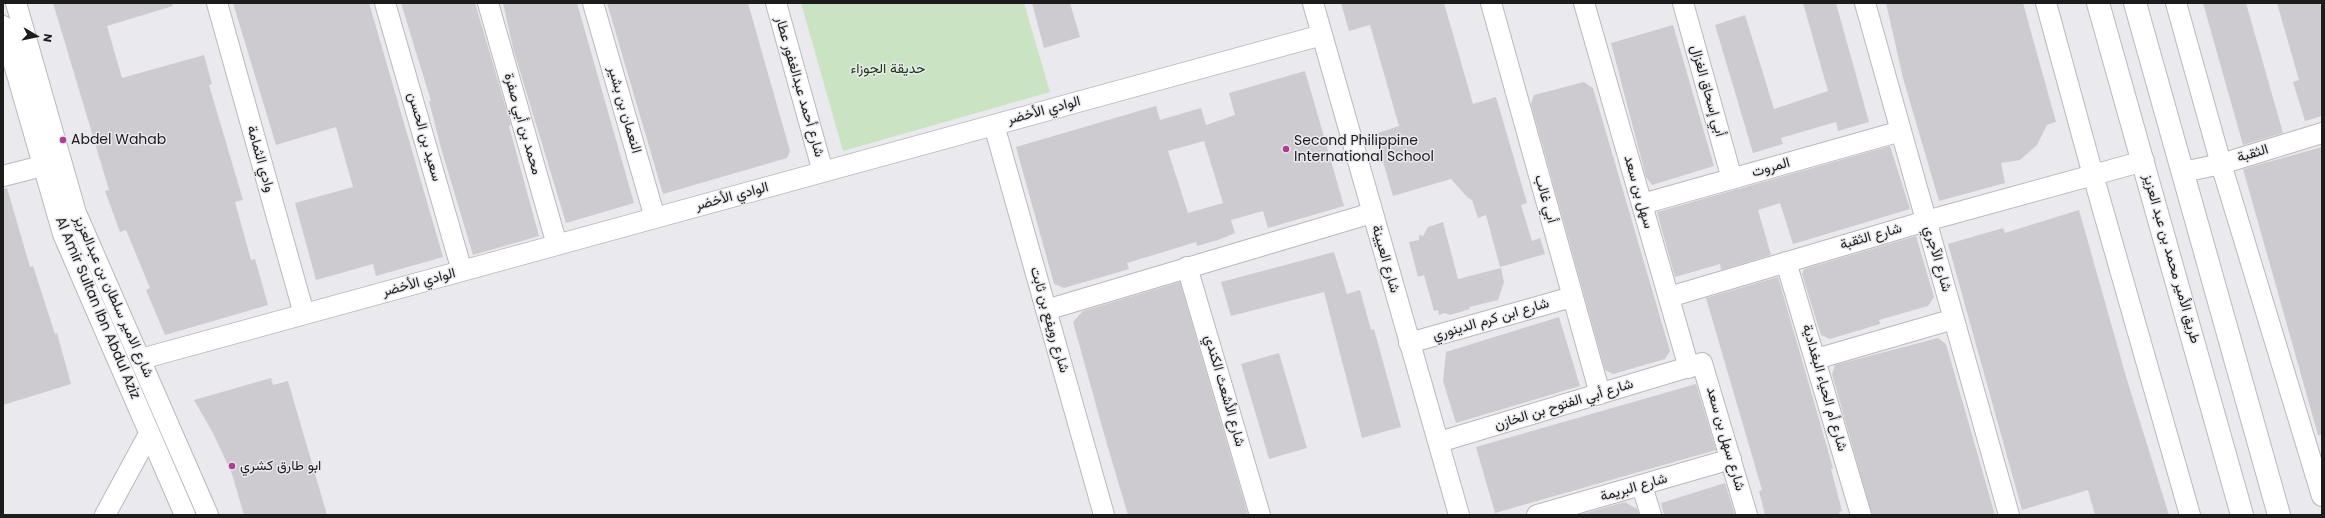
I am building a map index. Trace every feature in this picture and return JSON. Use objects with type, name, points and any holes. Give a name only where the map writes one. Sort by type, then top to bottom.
[{"type":"main road","name":"طريق الأمير محمد بن عبد العزيز","points":[[2098,3],[2144,161],[2242,515]]},
{"type":"main road","points":[[2135,3],[2279,515]]},
{"type":"street","name":"شارع الامير سلطان بن عبدالعزيز","points":[[16,3],[76,213],[98,267],[141,359],[208,515]]},
{"type":"street","name":"وادي الثمامة","points":[[217,3],[304,314]]},
{"type":"street","name":"سعيد بن الحسن","points":[[385,3],[462,271]]},
{"type":"street","name":"محمد بن أبي صفرة","points":[[488,3],[557,245]]},
{"type":"street","name":"النعمان بن بشير","points":[[593,3],[655,218]]},
{"type":"street","name":"شارع أحمد عبدالغفور عطار","points":[[776,3],[823,172]]},
{"type":"street","name":"شارع العيينة","points":[[1313,3],[1459,515]]},
{"type":"street","name":"أبي غالب","points":[[1490,3],[1600,394]]},
{"type":"street","name":"سهل بن سعد","points":[[1584,3],[1670,298],[1696,366]]},
{"type":"street","name":"أبي إسحاق الغزال","points":[[1683,3],[1732,179]]},
{"type":"street","name":"شارع الآجري","points":[[1864,3],[2008,515]]},
{"type":"street","points":[[2046,3],[2093,175],[2190,515]]},
{"type":"street","points":[[2176,3],[2221,164],[2322,496]]},
{"type":"street","name":"Al Amir Sultan Ibn Abdul Aziz","points":[[3,26],[42,166],[63,234],[185,515]]},
{"type":"street","name":"الوادي الأخضر","points":[[141,359],[1322,34]]},
{"type":"street","name":"شارع رويفع بن ثابت","points":[[994,125],[1104,515]]},
{"type":"street","name":"المروت","points":[[1642,204],[1901,131]]},
{"type":"street","name":"الثقبة","points":[[2183,172],[2221,164],[2322,133]]},
{"type":"street","name":"شارع الثقبة","points":[[1670,298],[1926,221],[2144,161]]},
{"type":"street","points":[[3,176],[42,166]]},
{"type":"street","points":[[1046,310],[1372,213]]},
{"type":"street","name":"شارع أم الحياء البغدادية","points":[[1786,262],[1816,359],[1860,515]]},
{"type":"street","name":"شارع الأشعث الكندي","points":[[1187,267],[1260,515]]},
{"type":"street","name":"شارع ابن كرم الدينوري","points":[[1409,343],[1572,297]]},
{"type":"street","points":[[1816,359],[1954,319]]},
{"type":"street","name":"شارع أبي الفتوح بن الخازن","points":[[1439,442],[1696,366]]},
{"type":"street","name":"شارع سهل بن سعد","points":[[1696,366],[1731,459],[1747,515]]},
{"type":"street","points":[[105,515],[149,434]]},
{"type":"street","name":"شارع البريمة","points":[[1537,515],[1642,486],[1731,459]]},
{"type":"street","points":[[1642,486],[1651,515]]},
{"type":"green space","name":"حديقة الجوزاء","points":[[801,3],[1024,3],[1050,92],[843,151]]},
{"type":"building","points":[[53,3],[172,3],[173,6],[107,26],[122,78],[204,55],[212,84],[209,85],[243,200],[235,202],[251,260],[255,259],[268,305],[165,335],[146,290],[150,288],[126,230],[120,232],[105,191],[109,190]]},
{"type":"building","points":[[233,3],[369,3],[443,257],[376,276],[373,264],[316,280],[295,203],[353,187],[336,127],[276,145]]},
{"type":"building","points":[[401,3],[475,3],[511,125],[509,126],[539,236],[473,255],[441,148],[429,101],[431,101]]},
{"type":"building","points":[[503,3],[577,3],[634,203],[566,223],[513,48]]},
{"type":"building","points":[[607,3],[748,3],[790,151],[787,158],[663,194]]},
{"type":"building","points":[[1032,3],[1070,3],[1080,37],[1044,48]]},
{"type":"building","points":[[1341,3],[1444,3],[1473,104],[1496,97],[1527,203],[1521,205],[1532,241],[1540,238],[1545,254],[1500,267],[1486,215],[1478,218],[1472,200],[1467,197],[1451,179],[1393,196],[1375,134],[1399,126],[1370,25],[1349,31]]},
{"type":"building","points":[[1803,3],[1836,3],[1869,122],[1838,131],[1836,122],[1781,138],[1783,144],[1753,153],[1715,25],[1745,15],[1774,109],[1828,91]]},
{"type":"building","points":[[1886,3],[2023,3],[2056,122],[2047,125],[2037,145],[2020,160],[2001,163],[2005,183],[1939,201],[1903,78]]},
{"type":"building","points":[[2203,3],[2246,3],[2283,133],[2243,145]]},
{"type":"building","points":[[2277,3],[2320,3],[2322,11],[2322,116],[2305,121],[2293,82],[2299,80]]},
{"type":"building","points":[[1673,25],[1714,166],[1652,185],[1646,177],[1611,43]]},
{"type":"building","points":[[1305,71],[1344,206],[1268,228],[1263,211],[1231,220],[1235,233],[1218,240],[1197,246],[1196,242],[1127,263],[1129,269],[1064,288],[1054,284],[1016,147],[1156,106],[1160,120],[1201,108],[1206,125],[1235,115],[1229,93]],"holes":[[[1204,141],[1223,203],[1188,213],[1168,151]]]},
{"type":"building","points":[[1584,82],[1593,88],[1670,351],[1665,359],[1613,374],[1605,370],[1531,104],[1534,95]]},
{"type":"building","points":[[1890,146],[1910,209],[1793,244],[1780,203],[1758,210],[1771,255],[1721,270],[1720,264],[1675,277],[1657,212]]},
{"type":"building","points":[[2322,147],[2322,435],[2318,435],[2243,169]]},
{"type":"building","points":[[7,188],[30,267],[33,266],[55,334],[57,333],[71,384],[3,405],[3,189]]},
{"type":"building","points":[[2079,210],[2127,380],[2169,515],[2095,515],[2088,490],[2022,510],[1948,244],[2003,228],[2005,233]]},
{"type":"building","points":[[1443,222],[1458,279],[1501,268],[1504,282],[1498,300],[1469,307],[1470,309],[1450,315],[1445,313],[1439,315],[1438,310],[1434,311],[1424,275],[1418,277],[1409,242],[1419,240],[1419,235],[1423,236],[1428,227]]},
{"type":"building","points":[[1916,236],[1934,297],[1928,306],[1879,320],[1880,324],[1830,339],[1821,335],[1802,274],[1804,269]]},
{"type":"building","points":[[1334,252],[1347,294],[1360,290],[1371,330],[1374,329],[1401,427],[1362,438],[1324,292],[1231,316],[1221,282]]},
{"type":"building","points":[[1778,277],[1833,468],[1831,469],[1842,511],[1839,512],[1840,515],[1765,515],[1759,491],[1762,490],[1706,298]]},
{"type":"building","points":[[1180,282],[1248,515],[1128,515],[1106,441],[1073,322],[1083,311]]},
{"type":"building","points":[[1559,317],[1580,386],[1456,423],[1443,381],[1446,352]]},
{"type":"building","points":[[1938,338],[1946,344],[1995,515],[1872,515],[1832,374],[1835,365]]},
{"type":"building","points":[[1279,353],[1307,448],[1269,459],[1241,364]]},
{"type":"building","points":[[271,378],[273,385],[288,381],[327,515],[244,515],[232,474],[213,433],[194,400]]},
{"type":"building","points":[[1696,384],[1716,450],[1495,513],[1476,447]]},
{"type":"building","points":[[1725,483],[1735,515],[1664,515],[1661,503]]},
{"type":"building","points":[[1625,502],[1637,509],[1639,515],[1578,515]]},
{"type":"place","name":"Abdel Wahab","points":[[63,140]]},
{"type":"place","name":"Second Philippine International School","points":[[1286,149]]},
{"type":"place","name":"ابو طارق كشري","points":[[232,466]]}]
